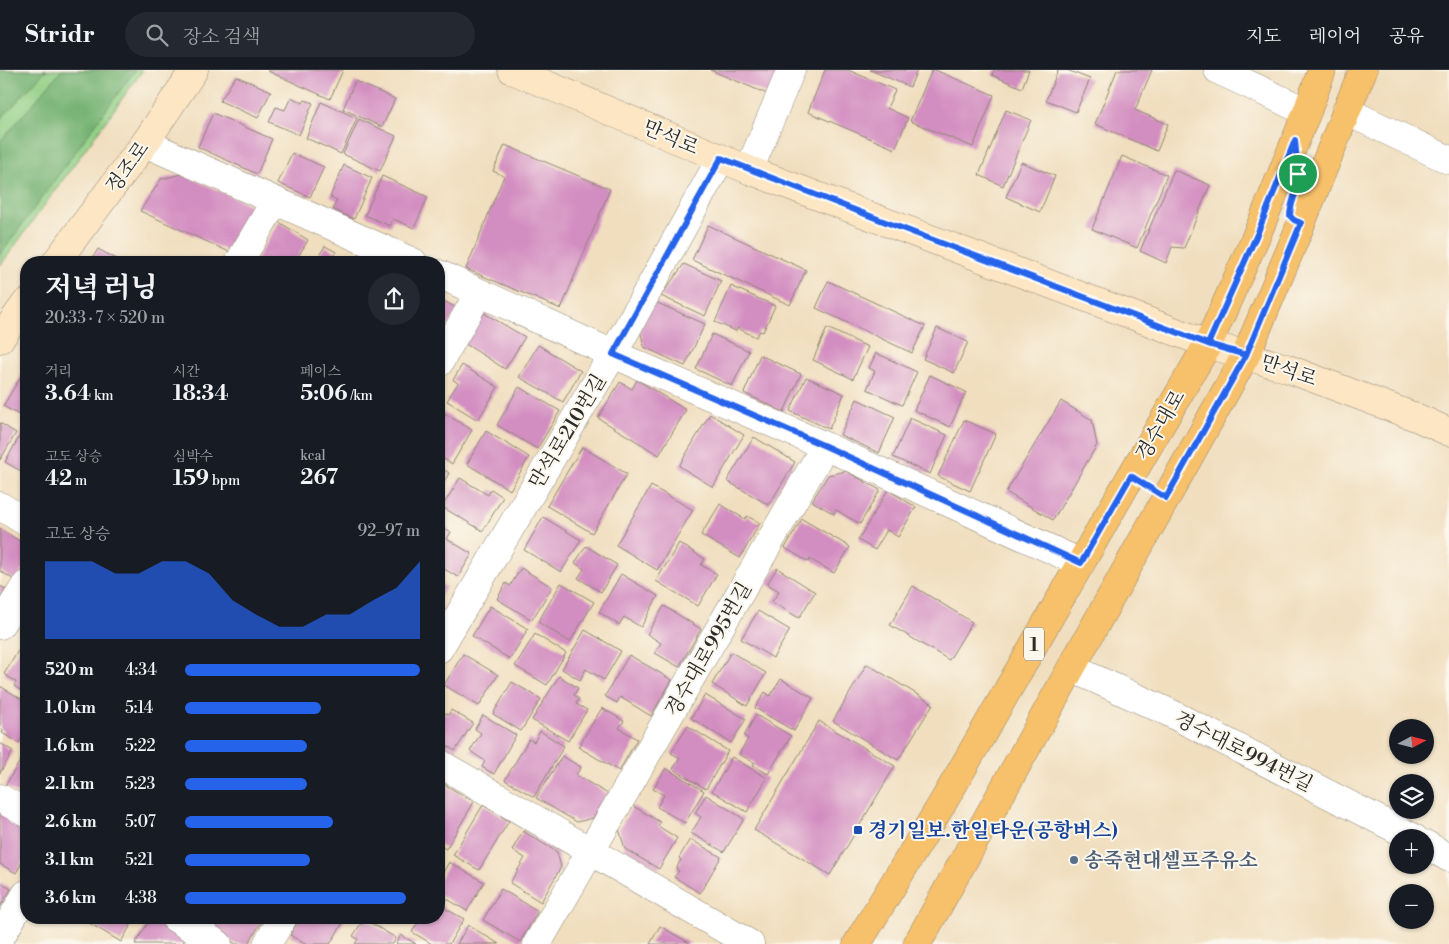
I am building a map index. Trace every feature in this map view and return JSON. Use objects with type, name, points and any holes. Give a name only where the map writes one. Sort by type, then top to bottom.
[{"type":"main road","name":"정조로","points":[[60,256],[145,143],[194,70]]},
{"type":"main road","name":"만석로","points":[[512,70],[749,170],[1208,344],[1295,371],[1418,418],[1449,432]]},
{"type":"main road","name":"경수대로","points":[[857,944],[947,795],[1208,344],[1258,232],[1322,70]]},
{"type":"main road","name":"경수대로","points":[[917,944],[1246,355],[1362,70]]},
{"type":"main road","points":[[1295,140],[1299,183],[1290,216],[1301,223]]},
{"type":"main road","points":[[0,339],[20,311]]},
{"type":"main road","points":[[1131,476],[1166,498]]},
{"type":"street","points":[[749,170],[791,70]]},
{"type":"street","points":[[1218,70],[1307,112]]},
{"type":"street","points":[[1346,111],[1449,160]]},
{"type":"street","points":[[145,143],[392,256]]},
{"type":"street","name":"만석로210번길","points":[[445,639],[613,354],[721,158]]},
{"type":"street","points":[[243,256],[275,201]]},
{"type":"street","points":[[445,277],[613,354],[825,446],[1081,563]]},
{"type":"street","points":[[445,352],[479,293]]},
{"type":"street","name":"경수대로995번길","points":[[537,944],[825,446]]},
{"type":"street","points":[[0,506],[20,518]]},
{"type":"street","points":[[0,625],[20,594]]},
{"type":"street","name":"경수대로994번길","points":[[1071,668],[1168,712],[1396,829]]},
{"type":"street","points":[[445,767],[750,944]]},
{"type":"street","points":[[0,798],[20,810]]},
{"type":"street","points":[[1434,849],[1449,858]]},
{"type":"street","points":[[0,938],[20,904]]},
{"type":"street","points":[[185,924],[218,944]]},
{"type":"street","points":[[267,944],[279,924]]},
{"type":"green space","points":[[0,70],[143,70],[0,266]]},
{"type":"green space","points":[[0,70],[46,70],[0,120]]},
{"type":"green space","points":[[62,70],[135,70],[0,255],[0,142]]},
{"type":"building","points":[[268,70],[343,70],[330,99]]},
{"type":"building","points":[[710,70],[781,70],[770,95]]},
{"type":"building","points":[[825,70],[848,70],[895,90],[887,108],[908,118],[895,149],[808,112]]},
{"type":"building","points":[[870,70],[917,70],[910,87]]},
{"type":"building","points":[[932,70],[994,95],[973,147],[910,121]]},
{"type":"building","points":[[994,70],[1029,70],[1022,88],[992,75]]},
{"type":"building","points":[[1058,70],[1067,70],[1090,79],[1076,112],[1046,100]]},
{"type":"building","points":[[1117,70],[1152,70],[1135,110],[1168,124],[1157,151],[1095,124]]},
{"type":"building","points":[[236,76],[271,91],[258,118],[220,101]]},
{"type":"building","points":[[355,81],[395,99],[382,127],[343,109]]},
{"type":"building","points":[[291,97],[303,103],[305,100],[313,103],[299,135],[269,122],[276,107],[285,110]]},
{"type":"building","points":[[321,102],[357,118],[341,154],[306,138]]},
{"type":"building","points":[[1006,110],[1031,120],[1003,186],[979,175]]},
{"type":"building","points":[[213,113],[272,139],[257,174],[198,147]]},
{"type":"building","points":[[359,119],[396,136],[380,171],[343,154]]},
{"type":"building","points":[[505,145],[610,189],[561,309],[466,269],[504,176],[493,171]]},
{"type":"building","points":[[292,153],[324,167],[310,197],[278,183]]},
{"type":"building","points":[[1122,156],[1167,175],[1137,248],[1092,229]]},
{"type":"building","points":[[1021,162],[1055,176],[1040,212],[1006,197]]},
{"type":"building","points":[[344,165],[372,178],[354,219],[333,209],[337,200],[330,197]]},
{"type":"building","points":[[1174,170],[1210,185],[1184,248],[1172,247],[1166,263],[1140,251]]},
{"type":"building","points":[[182,174],[257,208],[236,255],[140,211],[161,179]]},
{"type":"building","points":[[382,176],[428,197],[414,228],[393,219],[390,226],[365,215]]},
{"type":"building","points":[[279,222],[308,240],[299,256],[258,256]]},
{"type":"building","points":[[708,225],[806,270],[790,305],[692,260]]},
{"type":"building","points":[[325,246],[336,252],[333,256],[319,256]]},
{"type":"building","points":[[98,249],[111,256],[94,256]]},
{"type":"building","points":[[684,264],[721,281],[705,316],[661,296]]},
{"type":"building","points":[[828,281],[925,326],[912,353],[816,308]]},
{"type":"building","points":[[731,286],[775,306],[763,332],[760,331],[756,337],[737,328],[736,331],[715,322]]},
{"type":"building","points":[[445,301],[458,309],[445,331]]},
{"type":"building","points":[[653,301],[705,324],[685,366],[644,347],[640,329]]},
{"type":"building","points":[[484,313],[525,337],[505,369],[464,343]]},
{"type":"building","points":[[827,328],[868,347],[853,379],[813,360]]},
{"type":"building","points":[[937,328],[968,342],[954,373],[923,359]]},
{"type":"building","points":[[712,334],[749,351],[732,386],[696,369]]},
{"type":"building","points":[[538,345],[581,371],[563,402],[519,377]]},
{"type":"building","points":[[876,353],[917,372],[902,405],[867,389],[875,371],[869,368]]},
{"type":"building","points":[[760,355],[801,374],[784,412],[744,393]]},
{"type":"building","points":[[462,365],[498,387],[478,420],[447,401],[458,383],[453,380]]},
{"type":"building","points":[[930,375],[966,392],[950,427],[914,410]]},
{"type":"building","points":[[806,377],[844,394],[829,429],[790,411]]},
{"type":"building","points":[[20,378],[20,416],[3,406]]},
{"type":"building","points":[[637,380],[686,410],[659,455],[598,418],[620,382],[632,389]]},
{"type":"building","points":[[519,387],[560,411],[537,449],[497,425]]},
{"type":"building","points":[[857,399],[895,417],[879,453],[840,435]]},
{"type":"building","points":[[1061,401],[1092,420],[1097,445],[1053,520],[1006,492]]},
{"type":"building","points":[[445,414],[472,430],[452,464],[445,460]]},
{"type":"building","points":[[710,414],[744,435],[713,487],[679,466]]},
{"type":"building","points":[[910,418],[947,435],[930,474],[893,457]]},
{"type":"building","points":[[964,420],[996,434],[970,491],[938,476]]},
{"type":"building","points":[[0,423],[16,433],[0,460]]},
{"type":"building","points":[[486,431],[529,457],[510,490],[467,464]]},
{"type":"building","points":[[20,436],[20,471],[5,462]]},
{"type":"building","points":[[754,437],[795,462],[769,505],[727,481]]},
{"type":"building","points":[[582,447],[627,474],[592,533],[547,506]]},
{"type":"building","points":[[445,470],[449,473],[445,480]]},
{"type":"building","points":[[846,471],[880,490],[860,524],[836,510],[834,514],[812,501],[828,475]]},
{"type":"building","points":[[460,478],[488,495],[491,489],[503,497],[483,531],[445,509],[445,502]]},
{"type":"building","points":[[651,486],[693,510],[657,570],[616,545]]},
{"type":"building","points":[[888,490],[916,507],[898,537],[887,530],[875,550],[858,540]]},
{"type":"building","points":[[720,504],[745,519],[747,516],[760,523],[740,558],[701,535]]},
{"type":"building","points":[[543,517],[581,540],[561,572],[524,550]]},
{"type":"building","points":[[802,519],[850,547],[834,573],[810,559],[809,562],[785,548]]},
{"type":"building","points":[[445,528],[451,532],[447,539],[472,554],[458,577],[445,569]]},
{"type":"building","points":[[0,529],[20,541],[20,574],[16,581],[0,571]]},
{"type":"building","points":[[679,543],[705,559],[701,565],[717,574],[698,606],[656,581]]},
{"type":"building","points":[[586,546],[617,565],[601,592],[578,578],[584,569],[575,563]]},
{"type":"building","points":[[521,568],[552,587],[532,620],[497,599],[506,583],[510,586]]},
{"type":"building","points":[[777,568],[815,592],[799,618],[772,602],[779,591],[767,584]]},
{"type":"building","points":[[621,574],[658,596],[641,627],[624,617],[619,625],[599,612]]},
{"type":"building","points":[[561,583],[594,602],[570,642],[538,622]]},
{"type":"building","points":[[0,586],[11,592],[0,611]]},
{"type":"building","points":[[913,586],[972,622],[949,660],[890,625]]},
{"type":"building","points":[[490,606],[528,629],[510,659],[472,636]]},
{"type":"building","points":[[664,606],[701,629],[679,667],[655,653],[661,643],[647,634]]},
{"type":"building","points":[[758,611],[790,630],[773,658],[741,639]]},
{"type":"building","points":[[585,630],[621,651],[604,680],[586,669],[580,680],[562,669]]},
{"type":"building","points":[[535,634],[566,653],[547,685],[515,666]]},
{"type":"building","points":[[20,648],[20,690],[14,686],[16,682],[4,674]]},
{"type":"building","points":[[731,652],[766,673],[747,706],[712,684]]},
{"type":"building","points":[[463,654],[498,675],[479,706],[445,686]]},
{"type":"building","points":[[629,655],[672,680],[651,716],[620,697],[617,703],[605,696]]},
{"type":"building","points":[[867,664],[933,704],[898,760],[833,721]]},
{"type":"building","points":[[559,676],[578,688],[574,695],[579,699],[576,704],[587,710],[568,741],[532,720]]},
{"type":"building","points":[[781,679],[813,698],[794,731],[755,708],[765,692],[770,696]]},
{"type":"building","points":[[512,682],[541,699],[521,731],[493,714]]},
{"type":"building","points":[[0,686],[20,698],[19,743],[2,733],[3,730],[0,728]]},
{"type":"building","points":[[705,695],[746,719],[731,743],[691,718]]},
{"type":"building","points":[[602,708],[624,721],[619,728],[637,739],[619,771],[578,747]]},
{"type":"building","points":[[451,710],[473,723],[455,751],[445,745],[445,713],[448,715]]},
{"type":"building","points":[[483,715],[516,735],[494,774],[482,767],[485,761],[470,751],[481,733],[475,729]]},
{"type":"building","points":[[756,715],[791,736],[768,774],[753,765],[755,763],[739,754],[748,739],[744,736]]},
{"type":"building","points":[[819,721],[895,766],[830,875],[754,830]]},
{"type":"building","points":[[688,726],[728,751],[706,789],[673,769],[680,758],[671,753]]},
{"type":"building","points":[[540,731],[564,746],[534,797],[505,780],[529,739],[534,742]]},
{"type":"building","points":[[0,743],[13,751],[0,773]]},
{"type":"building","points":[[562,756],[581,767],[576,775],[608,794],[593,818],[577,822],[536,798]]},
{"type":"building","points":[[732,757],[767,778],[747,812],[712,791]]},
{"type":"building","points":[[20,761],[20,795],[5,786]]},
{"type":"building","points":[[666,768],[704,791],[685,823],[657,807],[664,795],[653,789]]},
{"type":"building","points":[[445,785],[474,802],[445,848]]},
{"type":"building","points":[[706,795],[744,819],[724,852],[691,833],[701,817],[695,813]]},
{"type":"building","points":[[483,805],[509,821],[479,870],[453,855]]},
{"type":"building","points":[[633,806],[660,822],[658,826],[677,838],[659,869],[625,849],[619,829]]},
{"type":"building","points":[[0,813],[20,825],[20,866],[16,873],[0,864]]},
{"type":"building","points":[[523,831],[557,852],[561,867],[541,902],[510,883],[525,858],[512,850]]},
{"type":"building","points":[[690,839],[721,857],[700,893],[674,877],[679,871],[676,869],[681,860],[679,858]]},
{"type":"building","points":[[449,862],[484,882],[467,911],[445,898],[445,869]]},
{"type":"building","points":[[0,882],[11,889],[0,907]]},
{"type":"building","points":[[501,889],[538,911],[520,942],[483,920]]},
{"type":"building","points":[[445,908],[464,919],[449,944],[432,944],[412,932],[417,924],[445,924]]},
{"type":"building","points":[[91,924],[132,924],[121,942]]},
{"type":"building","points":[[147,924],[167,924],[187,936],[182,944],[135,944]]},
{"type":"building","points":[[213,924],[260,924],[248,944],[236,944],[210,928]]},
{"type":"building","points":[[296,924],[342,924],[330,944],[305,944],[290,935]]},
{"type":"building","points":[[361,924],[372,924],[396,938],[393,944],[355,944],[358,939],[353,936]]},
{"type":"building","points":[[468,925],[499,944],[457,944]]},
{"type":"building","points":[[660,926],[691,944],[650,944]]},
{"type":"building","points":[[401,935],[416,944],[396,944]]},
{"type":"place","name":"경기일보.한일타운(공항버스)","points":[[858,830]]},
{"type":"place","name":"송죽현대셀프주유소","points":[[1074,860]]},
{"type":"route","points":[[1298,174],[1295,140],[1258,232],[1208,344],[1219,346],[1246,355],[1166,498],[1131,476],[1081,563],[825,446],[613,354],[721,158],[1208,344],[1246,355],[1301,223],[1290,216],[1298,189],[1298,174]]}]
